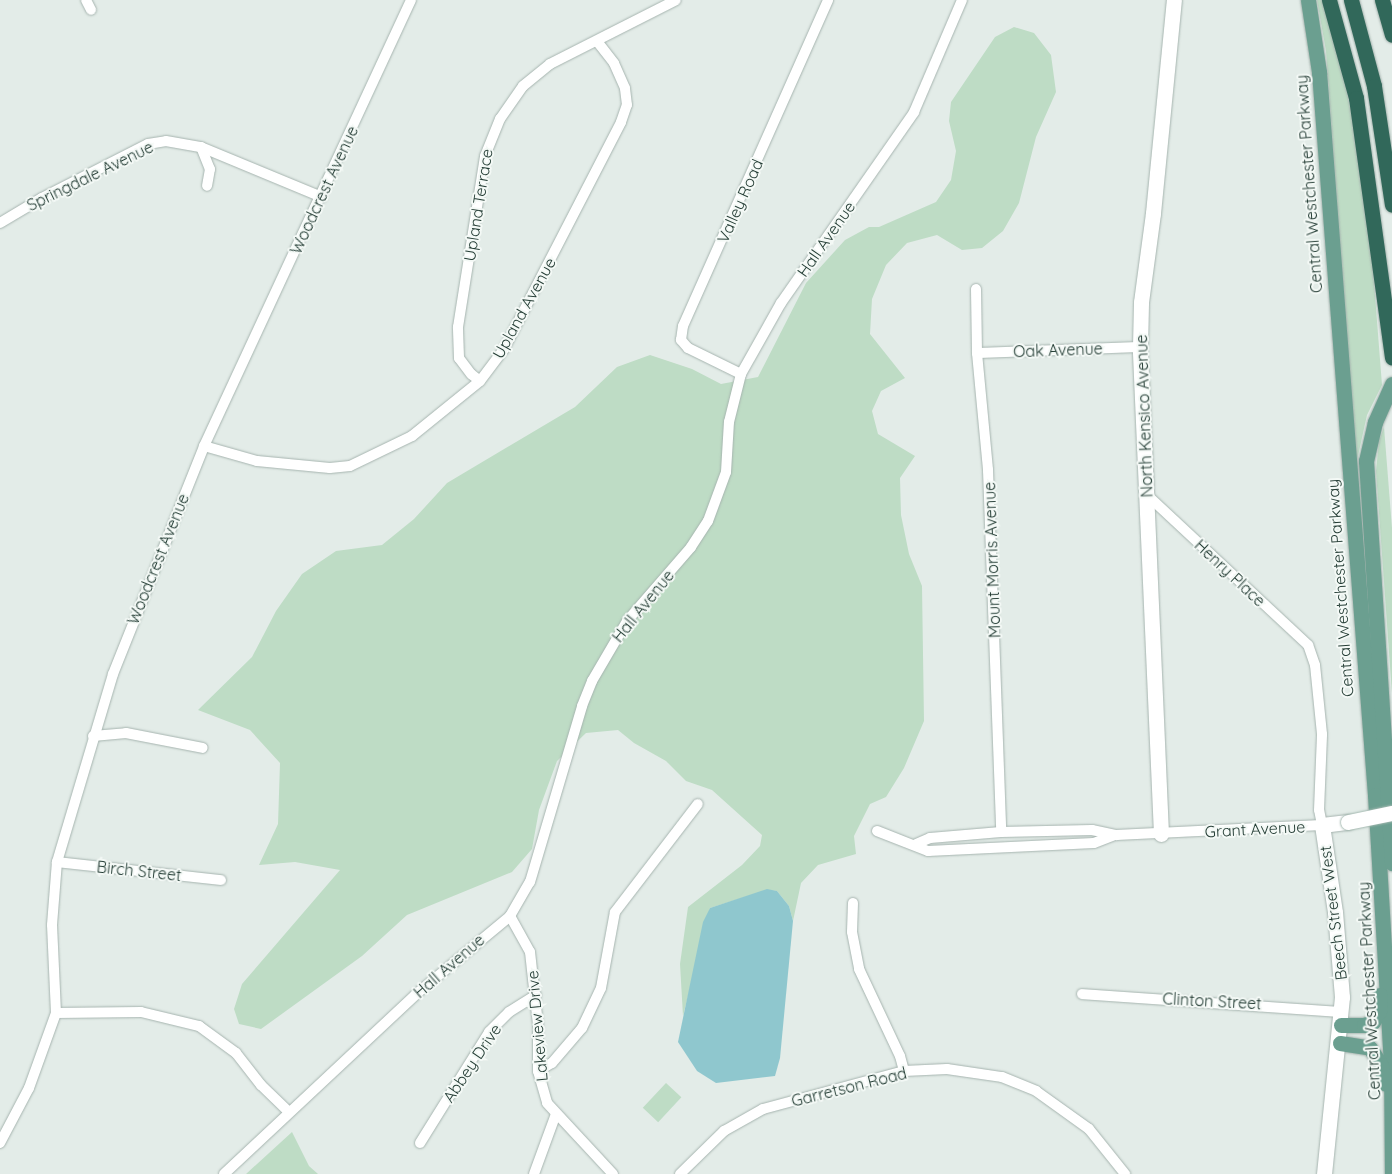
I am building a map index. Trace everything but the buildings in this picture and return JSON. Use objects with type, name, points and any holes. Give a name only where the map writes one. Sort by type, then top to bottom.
[{"type":"highway","points":[[1329,0],[1356,98],[1392,358]]},
{"type":"highway","points":[[1350,0],[1374,86],[1392,205]]},
{"type":"highway","points":[[1382,0],[1392,35]]},
{"type":"main road","name":"Central Westchester Parkway","points":[[1308,0],[1319,72],[1382,901],[1392,1097],[1392,1174]]},
{"type":"main road","name":"Central Westchester Parkway","points":[[1392,384],[1368,442],[1366,483],[1392,863]]},
{"type":"main road","points":[[1342,1018],[1364,1025],[1373,1022],[1379,1012],[1382,901]]},
{"type":"main road","points":[[1340,1043],[1370,1048],[1381,1065],[1384,1082],[1392,1097]]},
{"type":"street","points":[[86,0],[91,10]]},
{"type":"street","name":"Woodcrest Avenue","points":[[1,1138],[29,1088],[56,1013],[52,925],[57,862],[112,674],[204,446],[251,342],[322,197],[411,0]]},
{"type":"street","points":[[596,42],[676,0]]},
{"type":"street","name":"Valley Road","points":[[740,374],[688,348],[682,340],[683,326],[828,0]]},
{"type":"street","name":"Hall Avenue","points":[[224,1174],[415,996],[510,916],[530,882],[582,706],[592,681],[627,621],[691,547],[708,521],[726,472],[729,422],[740,374],[782,303],[909,120],[962,0]]},
{"type":"street","name":"North Kensico Avenue","points":[[1161,834],[1140,347],[1141,302],[1154,212],[1174,0]]},
{"type":"street","name":"Upland Terrace","points":[[480,381],[470,374],[459,358],[458,327],[489,140],[500,119],[523,86],[550,64],[596,42]]},
{"type":"street","name":"Upland Avenue","points":[[204,446],[223,453],[267,462],[330,468],[350,466],[412,436],[480,381],[504,348],[622,122],[627,105],[625,88],[614,63],[596,42]]},
{"type":"street","name":"Springdale Avenue","points":[[0,223],[42,198],[148,144],[182,142],[201,147],[322,197]]},
{"type":"street","points":[[201,147],[210,169],[207,186]]},
{"type":"street","name":"Mount Morris Avenue","points":[[976,289],[977,353],[988,470],[1001,832]]},
{"type":"street","name":"Oak Avenue","points":[[977,353],[1140,347]]},
{"type":"street","name":"Henry Place","points":[[1146,495],[1290,627],[1312,652]]},
{"type":"street","name":"Beech Street West","points":[[1312,652],[1322,734],[1319,810],[1340,958],[1342,1018],[1324,1174]]},
{"type":"street","points":[[93,736],[126,734],[203,748]]},
{"type":"street","points":[[538,1071],[552,1063],[582,1028],[601,988],[614,912],[698,804]]},
{"type":"street","name":"Grant Avenue","points":[[916,844],[930,838],[1001,832],[1092,830],[1116,835],[1322,825],[1392,813]]},
{"type":"street","name":"Grant Avenue","points":[[877,830],[916,844],[928,851],[1094,843],[1116,835]]},
{"type":"street","name":"Birch Street","points":[[57,862],[221,880]]},
{"type":"street","points":[[852,903],[852,932],[859,969],[900,1056],[904,1071]]},
{"type":"street","name":"Lakeview Drive","points":[[510,916],[530,952],[536,995],[538,1071],[547,1103],[614,1174]]},
{"type":"street","name":"Clinton Street","points":[[1082,994],[1342,1018]]},
{"type":"street","name":"Abbey Drive","points":[[420,1142],[489,1032],[509,1012],[536,995]]},
{"type":"street","points":[[56,1013],[141,1012],[199,1026],[236,1053],[261,1085],[289,1112]]},
{"type":"street","name":"Garretson Road","points":[[680,1174],[724,1131],[763,1109],[904,1071],[947,1069],[1002,1077],[1036,1091],[1089,1129],[1125,1174]]},
{"type":"street","points":[[534,1174],[556,1114]]},
{"type":"green space","points":[[1317,0],[1322,0],[1341,63],[1355,132],[1373,270],[1382,385],[1367,415],[1356,465],[1326,51]]},
{"type":"green space","points":[[1014,27],[1034,33],[1051,55],[1056,92],[1036,137],[1019,203],[1003,231],[982,248],[962,250],[937,235],[907,243],[886,265],[872,299],[870,334],[905,378],[881,391],[872,411],[878,434],[915,456],[900,478],[901,515],[909,554],[922,586],[924,721],[904,768],[886,797],[870,804],[854,836],[856,854],[818,865],[801,883],[793,921],[789,906],[777,891],[767,890],[710,908],[683,1016],[680,964],[688,907],[742,865],[760,846],[762,835],[712,790],[686,781],[666,761],[634,743],[618,730],[586,733],[557,761],[539,810],[532,849],[512,872],[407,915],[362,956],[261,1029],[239,1024],[234,1009],[242,984],[340,870],[295,862],[259,865],[278,824],[280,763],[250,730],[198,710],[252,657],[276,611],[302,574],[336,551],[382,545],[414,519],[447,483],[575,407],[617,367],[650,355],[692,369],[721,384],[758,377],[806,283],[845,240],[869,227],[879,227],[936,202],[951,180],[956,151],[949,121],[951,102],[995,37]]},
{"type":"green space","points":[[1384,427],[1392,528],[1392,694],[1376,471],[1379,441]]},
{"type":"green space","points":[[666,1083],[681,1097],[658,1122],[643,1108]]},
{"type":"green space","points":[[292,1132],[309,1166],[318,1174],[246,1174]]},
{"type":"water","points":[[767,889],[777,891],[789,906],[793,921],[780,1058],[775,1076],[716,1083],[697,1071],[678,1042],[703,922],[710,908]]}]
